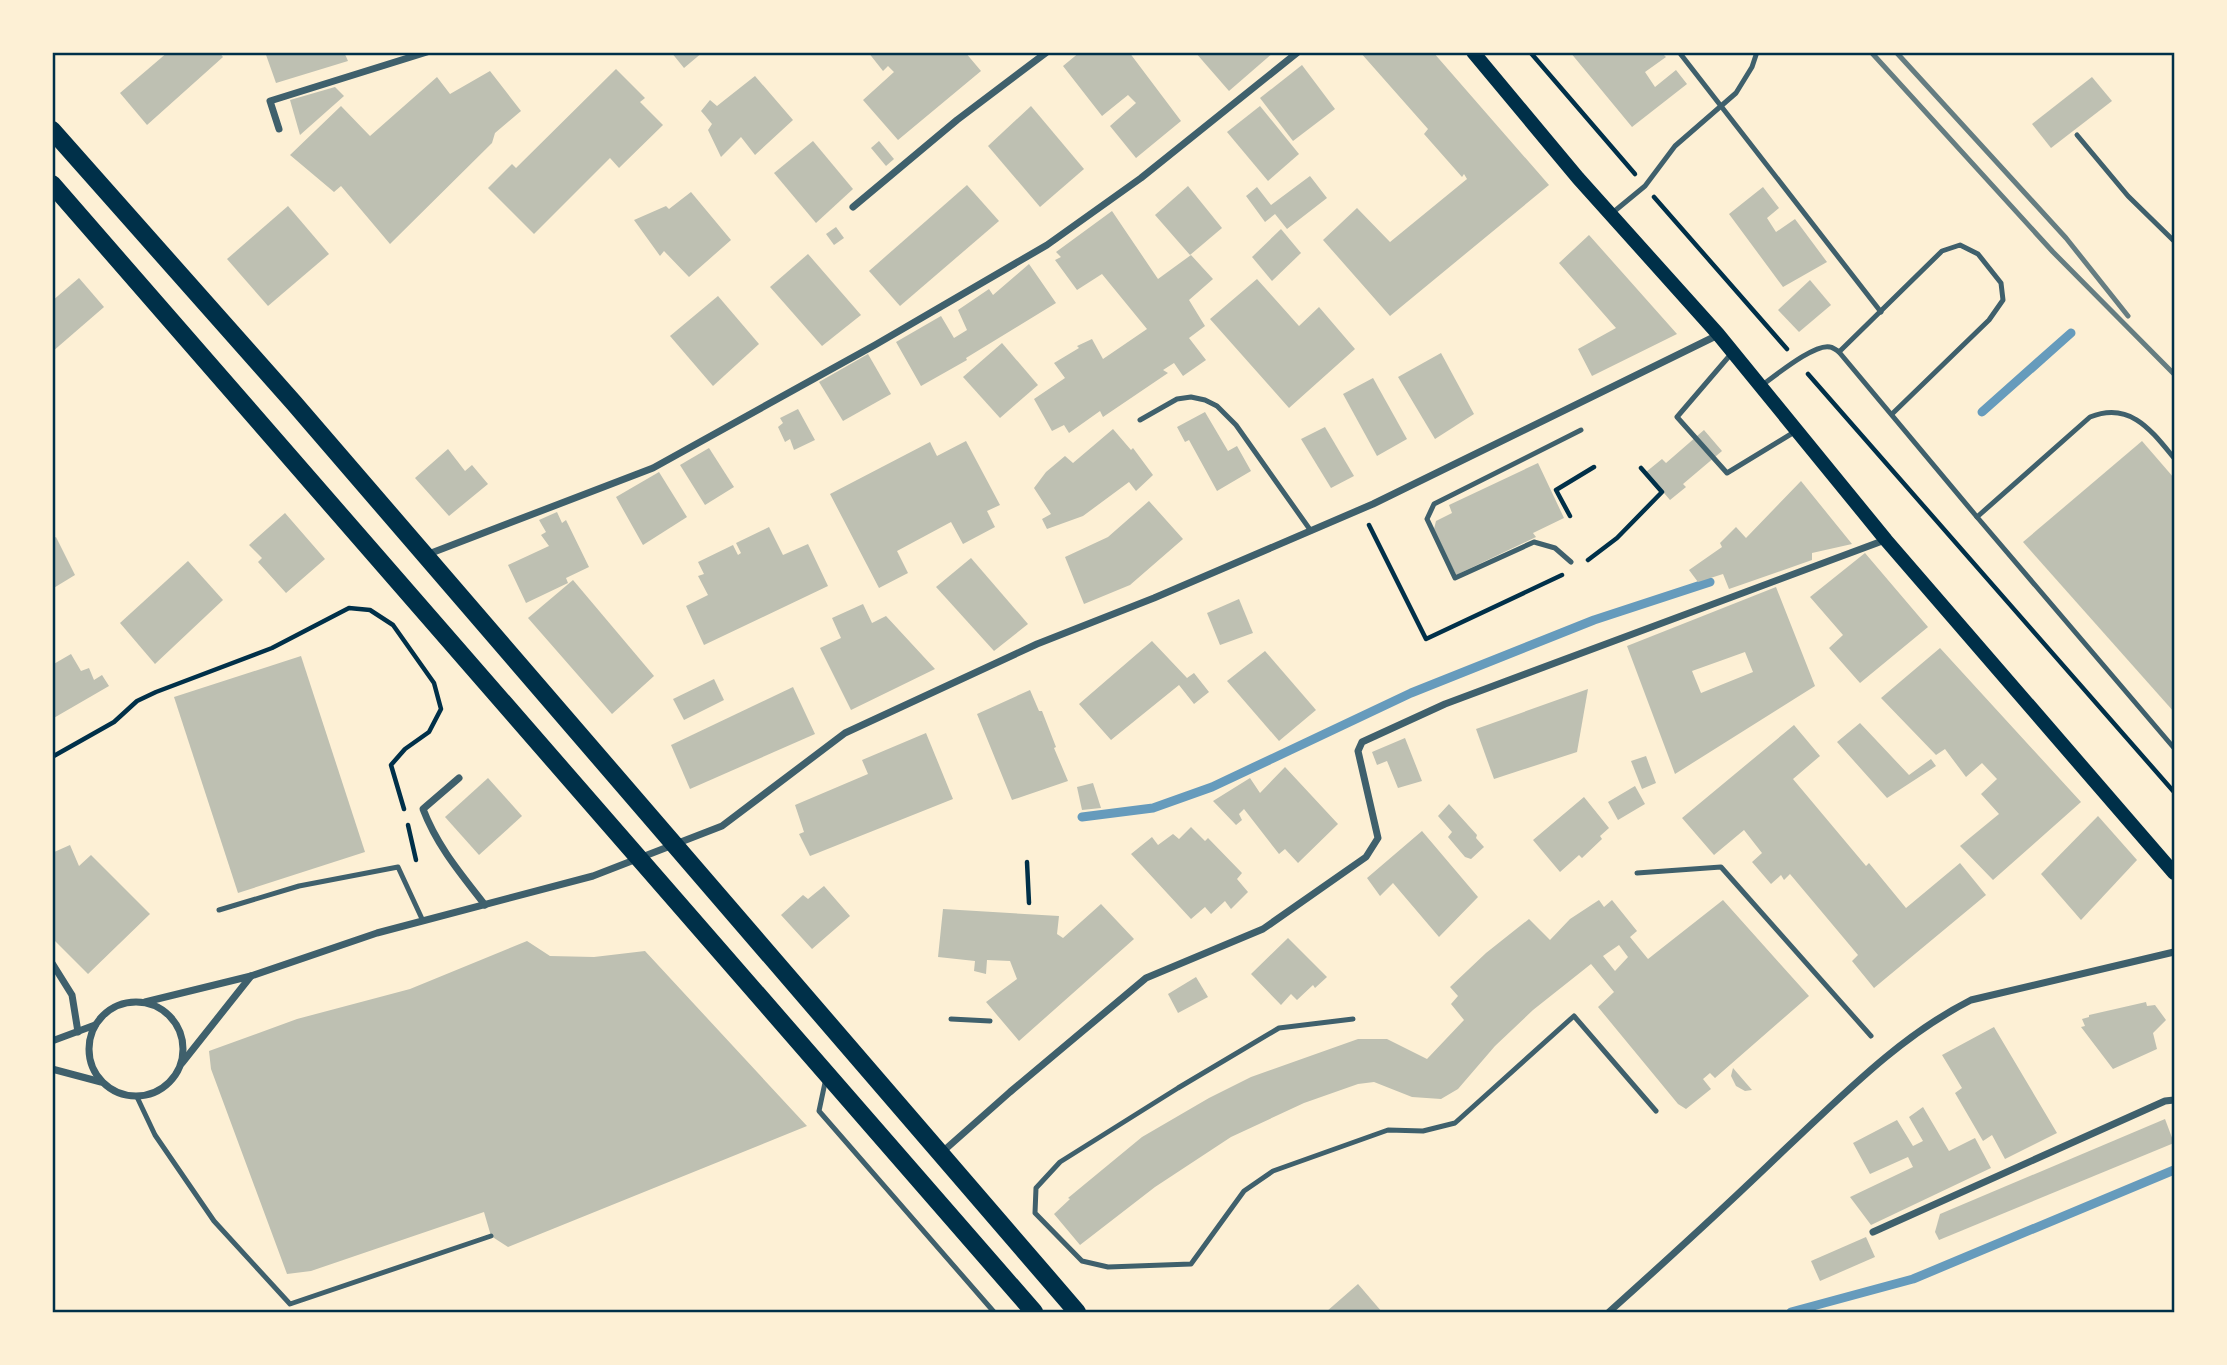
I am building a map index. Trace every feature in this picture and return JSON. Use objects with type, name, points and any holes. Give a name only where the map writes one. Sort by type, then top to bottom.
[{"type":"main road","points":[[1473,52],[1578,178],[1733,351],[1886,540],[2175,873]]},
{"type":"main road","points":[[52,130],[425,555],[1077,1312]]},
{"type":"main road","points":[[52,184],[1034,1312]]},
{"type":"street","points":[[279,129],[270,100],[427,52]]},
{"type":"street","points":[[853,207],[957,120],[1047,52]]},
{"type":"street","points":[[425,555],[653,468],[875,345],[1047,245],[1141,178],[1298,52]]},
{"type":"street","points":[[101,1082],[89,1055],[89,1040],[94,1026],[103,1014],[116,1005],[145,1002],[251,976],[377,933],[593,876],[722,825],[845,733],[1037,644],[1373,505],[1718,334]]},
{"type":"street","points":[[940,1155],[1010,1092],[1146,978],[1263,929],[1366,857],[1378,838],[1358,751],[1362,742],[1445,704],[1886,540]]},
{"type":"street","points":[[459,778],[424,809],[432,832],[450,861],[485,905]]},
{"type":"street","points":[[1609,1312],[1856,1083],[1944,1014],[1971,1000],[2175,952]]},
{"type":"street","points":[[52,963],[72,995],[78,1032]]},
{"type":"street","points":[[52,1069],[101,1082],[124,1095],[137,1097],[152,1094],[175,1077],[182,1063],[251,976]]},
{"type":"street","points":[[145,1002],[167,1013],[181,1032],[184,1047],[182,1063]]},
{"type":"street","points":[[52,1041],[94,1026]]},
{"type":"street","points":[[1873,1232],[2165,1101],[2175,1100]]},
{"type":"lane","points":[[1679,52],[1881,312]]},
{"type":"lane","points":[[1611,214],[1645,186],[1675,146],[1736,93],[1752,67],[1757,52]]},
{"type":"lane","points":[[2077,135],[2128,196],[2175,241]]},
{"type":"lane","points":[[1839,352],[1942,251],[1960,245],[1978,254],[2001,283],[2003,300],[1989,320],[1892,414]]},
{"type":"lane","points":[[1760,386],[1822,347],[1831,347],[1839,352],[2175,748]]},
{"type":"lane","points":[[1733,351],[1678,417],[1727,473],[1796,430]]},
{"type":"lane","points":[[1140,420],[1177,399],[1191,397],[1217,405],[1236,425],[1311,531]]},
{"type":"lane","points":[[1977,517],[2090,417],[2104,412],[2122,413],[2148,427],[2175,458]]},
{"type":"lane","points":[[1571,562],[1555,548],[1534,542],[1455,578],[1427,519],[1434,504],[1581,430]]},
{"type":"lane","points":[[219,910],[299,886],[398,867],[423,921]]},
{"type":"lane","points":[[1637,873],[1721,867],[1871,1036]]},
{"type":"lane","points":[[1353,1019],[1279,1028],[1178,1088],[1060,1162],[1037,1188],[1035,1213],[1082,1261],[1108,1266],[1191,1264],[1244,1191],[1273,1171],[1388,1130],[1423,1130],[1455,1123],[1574,1016],[1656,1111]]},
{"type":"lane","points":[[951,1019],[990,1021]]},
{"type":"lane","points":[[827,1073],[819,1111],[994,1312]]},
{"type":"lane","points":[[137,1097],[155,1135],[215,1221],[290,1304],[491,1236]]},
{"type":"path","points":[[1530,52],[2175,792]]},
{"type":"path","points":[[1570,516],[1554,490],[1594,467]]},
{"type":"path","points":[[52,757],[114,722],[137,701],[156,692],[272,648],[349,608],[370,610],[393,625],[411,649],[434,682],[441,709],[429,732],[405,749],[391,765],[418,867]]},
{"type":"path","points":[[1027,862],[1029,903]]},
{"type":"building","points":[[168,52],[219,52],[223,57],[147,125],[120,93]]},
{"type":"building","points":[[265,52],[344,52],[348,61],[276,83]]},
{"type":"building","points":[[671,52],[703,52],[684,68]]},
{"type":"building","points":[[868,52],[965,52],[981,71],[898,140],[863,100],[894,72],[888,66],[883,71]]},
{"type":"building","points":[[1080,52],[1129,52],[1181,121],[1136,158],[1110,126],[1136,103],[1128,95],[1102,116],[1063,66]]},
{"type":"building","points":[[1195,52],[1274,52],[1229,91]]},
{"type":"building","points":[[1360,52],[1433,52],[1549,185],[1390,316],[1323,240],[1357,208],[1390,242],[1467,179],[1464,174],[1462,177],[1424,134],[1428,129]]},
{"type":"building","points":[[1570,52],[1661,52],[1666,57],[1645,72],[1655,87],[1676,70],[1687,84],[1632,127]]},
{"type":"building","points":[[1302,65],[1335,109],[1293,141],[1260,98]]},
{"type":"building","points":[[616,69],[645,98],[640,102],[663,125],[619,168],[610,158],[534,234],[488,188],[512,164],[516,168]]},
{"type":"building","points":[[490,71],[521,111],[495,133],[492,143],[390,244],[341,186],[334,192],[290,155],[341,106],[370,136],[437,77],[450,94]]},
{"type":"building","points":[[755,76],[793,120],[755,155],[741,137],[721,157],[708,130],[712,124],[701,111],[710,100],[717,106]]},
{"type":"building","points":[[2092,77],[2112,101],[2051,148],[2032,124]]},
{"type":"building","points":[[335,87],[344,96],[300,135],[290,100]]},
{"type":"building","points":[[1031,106],[1084,169],[1040,207],[988,146]]},
{"type":"building","points":[[1260,106],[1299,154],[1268,181],[1227,132]]},
{"type":"building","points":[[813,141],[853,189],[816,223],[774,173]]},
{"type":"building","points":[[879,141],[894,159],[886,166],[871,148]]},
{"type":"building","points":[[1310,176],[1327,198],[1287,229],[1275,214],[1265,222],[1246,196],[1257,187],[1271,205]]},
{"type":"building","points":[[967,185],[999,221],[900,306],[869,271]]},
{"type":"building","points":[[1188,186],[1222,228],[1190,255],[1155,215]]},
{"type":"building","points":[[1763,187],[1779,208],[1767,218],[1776,232],[1795,219],[1827,262],[1783,287],[1729,214]]},
{"type":"building","points":[[691,192],[731,240],[689,277],[664,251],[660,256],[634,220],[666,206],[669,209]]},
{"type":"building","points":[[288,206],[329,254],[268,306],[227,259]]},
{"type":"building","points":[[1112,211],[1158,279],[1191,255],[1213,279],[1189,300],[1205,326],[1189,338],[1206,360],[1183,376],[1174,363],[1163,370],[1168,373],[1103,417],[1100,411],[1069,433],[1064,425],[1052,431],[1034,399],[1065,378],[1054,363],[1092,339],[1103,359],[1147,329],[1102,274],[1077,290],[1055,260],[1061,257],[1056,252]]},
{"type":"building","points":[[836,227],[844,238],[834,245],[826,234]]},
{"type":"building","points":[[1281,229],[1301,253],[1272,281],[1252,257]]},
{"type":"building","points":[[1589,235],[1677,334],[1592,376],[1578,349],[1616,328],[1559,263]]},
{"type":"building","points":[[808,254],[861,315],[822,346],[770,287]]},
{"type":"building","points":[[1029,264],[1056,303],[921,386],[896,342],[941,316],[954,338],[967,330],[958,310],[989,289],[993,295]]},
{"type":"building","points":[[79,278],[104,307],[52,352],[52,301]]},
{"type":"building","points":[[1257,279],[1299,326],[1319,307],[1355,349],[1289,408],[1210,319]]},
{"type":"building","points":[[1810,280],[1831,305],[1799,332],[1778,310]]},
{"type":"building","points":[[718,296],[759,344],[713,386],[670,336]]},
{"type":"building","points":[[1002,343],[1038,385],[1000,418],[963,377]]},
{"type":"building","points":[[1441,353],[1474,414],[1435,439],[1398,377]]},
{"type":"building","points":[[868,354],[891,394],[843,421],[819,382]]},
{"type":"building","points":[[1373,378],[1407,439],[1377,456],[1343,394]]},
{"type":"building","points":[[798,409],[815,440],[794,450],[790,439],[785,442],[778,427],[783,423],[780,418]]},
{"type":"building","points":[[1205,412],[1228,451],[1237,446],[1251,471],[1217,491],[1189,440],[1185,442],[1177,427]]},
{"type":"building","points":[[1325,427],[1354,476],[1331,488],[1301,439]]},
{"type":"building","points":[[1113,429],[1131,450],[1133,448],[1153,475],[1136,491],[1129,482],[1083,516],[1047,529],[1042,519],[1051,514],[1034,488],[1046,472],[1065,456],[1073,463]]},
{"type":"building","points":[[1704,430],[1722,451],[1683,484],[1686,487],[1670,500],[1646,472],[1662,459],[1666,463]]},
{"type":"building","points":[[966,441],[1000,505],[987,511],[995,527],[963,544],[951,522],[897,551],[908,573],[879,588],[830,494],[930,442],[937,456]]},
{"type":"building","points":[[2142,441],[2174,478],[2174,712],[2023,542]]},
{"type":"building","points":[[709,448],[734,487],[705,505],[680,465]]},
{"type":"building","points":[[448,449],[465,471],[472,465],[488,484],[449,516],[415,478]]},
{"type":"building","points":[[1538,463],[1564,518],[1533,533],[1536,537],[1456,575],[1434,529],[1436,521],[1452,513],[1449,505]]},
{"type":"building","points":[[659,472],[687,517],[643,545],[616,497]]},
{"type":"building","points":[[1801,481],[1852,544],[1812,553],[1812,560],[1729,589],[1723,574],[1698,582],[1689,570],[1722,547],[1720,543],[1736,527],[1746,538]]},
{"type":"building","points":[[1149,501],[1183,539],[1130,585],[1084,604],[1065,557],[1108,537]]},
{"type":"building","points":[[557,512],[562,523],[566,520],[589,567],[566,578],[568,583],[526,603],[508,565],[549,546],[541,535],[546,532],[539,520]]},
{"type":"building","points":[[285,513],[325,559],[286,593],[258,562],[262,558],[249,545]]},
{"type":"building","points":[[769,527],[783,555],[808,544],[828,586],[704,645],[686,606],[708,595],[698,576],[704,574],[698,562],[733,545],[738,555],[741,553],[736,543]]},
{"type":"building","points":[[56,537],[75,575],[52,589],[52,539]]},
{"type":"building","points":[[1865,553],[1928,627],[1860,683],[1829,648],[1843,635],[1810,597]]},
{"type":"building","points":[[971,558],[1028,624],[994,651],[936,587]]},
{"type":"building","points":[[188,561],[223,600],[155,664],[120,623]]},
{"type":"building","points":[[573,580],[654,676],[612,714],[528,618]]},
{"type":"building","points":[[1776,587],[1815,686],[1675,774],[1627,646]],"holes":[[[1745,652],[1753,672],[1701,693],[1692,671]]]},
{"type":"building","points":[[1239,599],[1253,633],[1220,645],[1207,613]]},
{"type":"building","points":[[863,604],[872,623],[886,616],[935,669],[851,710],[820,648],[841,638],[832,618]]},
{"type":"building","points":[[1152,641],[1187,678],[1194,673],[1209,692],[1194,704],[1179,685],[1111,740],[1079,704]]},
{"type":"building","points":[[1940,648],[2081,802],[1993,880],[1960,846],[1999,814],[1981,794],[1997,779],[1982,763],[1966,777],[1945,749],[1936,755],[1881,698]]},
{"type":"building","points":[[1265,651],[1316,710],[1279,741],[1227,681]]},
{"type":"building","points":[[71,654],[81,671],[89,668],[94,680],[102,675],[109,686],[52,719],[52,665]]},
{"type":"building","points":[[301,656],[365,852],[238,893],[174,697]]},
{"type":"building","points":[[714,679],[724,700],[684,720],[673,699]]},
{"type":"building","points":[[793,687],[815,734],[690,789],[671,745]]},
{"type":"building","points":[[1588,689],[1577,752],[1494,779],[1476,729]]},
{"type":"building","points":[[1030,690],[1039,711],[1042,711],[1068,781],[1012,800],[977,714]]},
{"type":"building","points":[[1860,723],[1909,775],[1931,759],[1936,766],[1887,798],[1837,742]]},
{"type":"building","points":[[1794,725],[1820,756],[1793,779],[1866,866],[1869,863],[1906,908],[1960,863],[1986,895],[1874,988],[1852,961],[1858,955],[1790,874],[1784,880],[1781,875],[1771,884],[1752,862],[1762,853],[1744,830],[1714,855],[1682,818]]},
{"type":"building","points":[[926,733],[953,799],[810,856],[799,834],[804,832],[795,805],[868,774],[862,760]]},
{"type":"building","points":[[1405,738],[1422,781],[1398,788],[1387,761],[1377,765],[1372,752]]},
{"type":"building","points":[[1646,756],[1656,783],[1642,789],[1631,761]]},
{"type":"building","points":[[1285,767],[1338,824],[1298,863],[1285,849],[1279,854],[1244,809],[1239,814],[1242,820],[1236,825],[1213,801],[1250,778],[1260,793]]},
{"type":"building","points":[[488,778],[522,816],[479,855],[445,817]]},
{"type":"building","points":[[1093,783],[1101,808],[1082,810],[1077,787]]},
{"type":"building","points":[[1635,786],[1645,804],[1618,820],[1608,802]]},
{"type":"building","points":[[1584,797],[1609,828],[1600,836],[1602,839],[1582,858],[1579,855],[1560,872],[1533,840]]},
{"type":"building","points":[[1449,804],[1477,835],[1476,838],[1484,847],[1471,859],[1465,857],[1448,837],[1452,832],[1438,816]]},
{"type":"building","points":[[2098,816],[2137,860],[2081,920],[2041,874]]},
{"type":"building","points":[[1191,827],[1205,841],[1208,838],[1242,873],[1237,879],[1248,892],[1231,909],[1225,901],[1211,914],[1205,907],[1191,919],[1131,854],[1152,837],[1158,845],[1173,834],[1179,839]]},
{"type":"building","points":[[1422,831],[1478,897],[1439,937],[1393,883],[1380,896],[1367,878]]},
{"type":"building","points":[[70,845],[79,866],[91,855],[150,914],[88,974],[52,938],[52,853]]},
{"type":"building","points":[[824,886],[850,916],[812,949],[781,915],[803,895],[808,899]]},
{"type":"building","points":[[1599,900],[1604,907],[1612,900],[1637,931],[1630,937],[1648,959],[1723,900],[1809,996],[1715,1078],[1710,1073],[1703,1079],[1711,1089],[1686,1109],[1678,1104],[1598,1007],[1614,992],[1591,964],[1533,1010],[1495,1046],[1458,1089],[1441,1099],[1412,1097],[1374,1082],[1358,1084],[1304,1103],[1231,1137],[1155,1187],[1080,1245],[1054,1214],[1070,1199],[1068,1198],[1142,1137],[1251,1077],[1358,1039],[1387,1039],[1427,1059],[1464,1020],[1451,1004],[1458,996],[1450,987],[1486,953],[1529,919],[1550,940],[1570,919]],"holes":[[[1619,945],[1628,957],[1615,971],[1603,956]]]},
{"type":"building","points":[[1101,904],[1134,939],[1019,1041],[986,1002],[1017,979],[1010,961],[987,960],[986,974],[974,971],[975,961],[938,957],[943,909],[1059,916],[1057,934],[1063,938]]},
{"type":"building","points":[[1288,938],[1327,977],[1315,988],[1313,985],[1297,1000],[1291,994],[1281,1005],[1251,974]]},
{"type":"building","points":[[527,941],[550,956],[594,957],[645,951],[807,1126],[508,1247],[491,1236],[484,1212],[311,1271],[287,1274],[211,1069],[209,1051],[297,1019],[410,989]]},
{"type":"building","points":[[1196,977],[1208,997],[1178,1013],[1168,994]]},
{"type":"building","points":[[2146,1002],[2147,1006],[2155,1005],[2166,1020],[2153,1033],[2157,1049],[2113,1069],[2081,1027],[2085,1026],[2082,1019]]},
{"type":"building","points":[[1994,1027],[2057,1133],[2005,1159],[1992,1135],[1983,1141],[1955,1093],[1962,1088],[1942,1055]]},
{"type":"building","points":[[1733,1068],[1752,1090],[1745,1091],[1736,1086],[1731,1076]]},
{"type":"building","points":[[1923,1107],[1949,1151],[1975,1138],[1991,1168],[1871,1225],[1850,1197],[1913,1167],[1908,1157],[1870,1174],[1853,1143],[1897,1120],[1913,1146],[1923,1141],[1909,1117]]},
{"type":"building","points":[[2165,1119],[2174,1143],[1939,1240],[1935,1232],[1940,1214]]},
{"type":"building","points":[[1866,1237],[1875,1257],[1820,1281],[1811,1261]]},
{"type":"building","points":[[1358,1284],[1382,1312],[1326,1312]]},
{"type":"waterway","points":[[1982,412],[2071,333]]},
{"type":"waterway","points":[[1082,817],[1153,808],[1212,787],[1411,693],[1594,620],[1710,582]]},
{"type":"waterway","points":[[1791,1312],[1913,1279],[2174,1170]]},
{"type":"railway","points":[[1871,52],[2053,252],[2174,374]]},
{"type":"railway","points":[[1896,52],[2066,238],[2128,316]]}]
